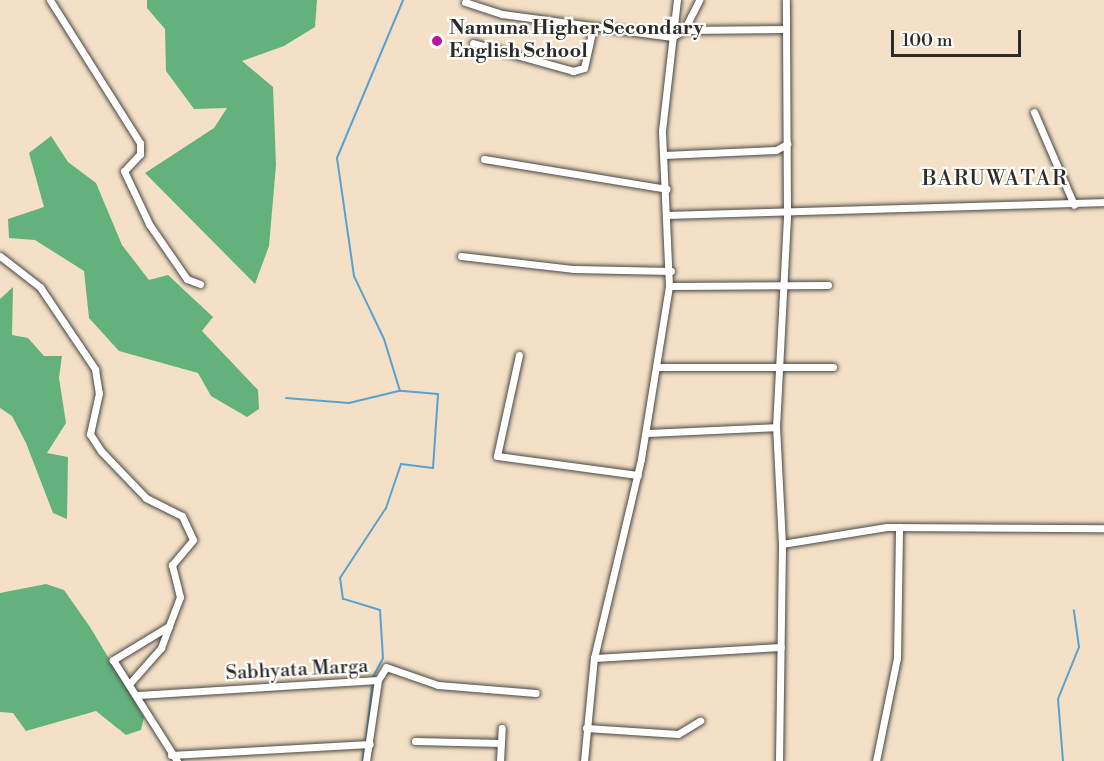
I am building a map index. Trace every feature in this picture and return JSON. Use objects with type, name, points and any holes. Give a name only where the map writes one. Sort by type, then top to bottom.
[{"type":"street","points":[[50,0],[140,143],[140,154],[124,171],[149,224],[187,279],[200,284]]},
{"type":"street","points":[[584,761],[594,658],[638,475],[671,271],[664,155],[672,37],[677,0]]},
{"type":"street","points":[[684,30],[699,0]]},
{"type":"street","points":[[779,761],[782,544],[776,427],[781,284],[787,215],[786,0]]},
{"type":"street","points":[[465,2],[502,14],[672,37],[684,30],[786,29]]},
{"type":"street","points":[[473,43],[573,71],[584,68],[593,28]]},
{"type":"street","points":[[1034,112],[1074,205]]},
{"type":"street","points":[[664,155],[776,150],[787,144]]},
{"type":"street","points":[[484,159],[667,189]]},
{"type":"street","points":[[669,215],[787,215],[1104,202]]},
{"type":"street","points":[[0,256],[40,287],[95,369],[99,393],[90,434],[101,451],[146,498],[182,516],[193,540],[172,565],[180,597],[161,648],[130,683]]},
{"type":"street","points":[[461,256],[574,269],[671,271]]},
{"type":"street","points":[[669,286],[828,285]]},
{"type":"street","points":[[519,355],[497,456],[638,475]]},
{"type":"street","points":[[657,367],[833,367]]},
{"type":"street","points":[[646,433],[776,427]]},
{"type":"street","points":[[782,544],[899,527],[1104,528]]},
{"type":"street","points":[[876,761],[897,658],[899,527]]},
{"type":"street","points":[[169,627],[113,660],[138,695],[171,756],[177,761]]},
{"type":"street","points":[[594,658],[781,647]]},
{"type":"street","points":[[378,680],[386,667],[438,685],[536,693]]},
{"type":"street","name":"Sabhyata Marga","points":[[138,695],[378,680],[366,761]]},
{"type":"street","points":[[586,728],[678,734],[700,721]]},
{"type":"street","points":[[500,761],[502,728]]},
{"type":"street","points":[[415,741],[501,743]]},
{"type":"street","points":[[171,756],[370,744]]},
{"type":"green space","points":[[147,0],[317,0],[315,27],[284,46],[242,61],[273,87],[276,165],[269,246],[255,284],[145,173],[214,128],[227,108],[194,109],[166,71],[165,29],[147,8]]},
{"type":"green space","points":[[51,136],[68,162],[96,183],[122,245],[149,280],[168,275],[213,317],[202,331],[258,390],[259,409],[247,417],[211,396],[198,373],[119,351],[89,318],[84,271],[35,240],[9,238],[8,219],[44,207],[29,153]]},
{"type":"green space","points":[[13,287],[12,335],[28,338],[44,356],[62,356],[59,378],[66,423],[47,453],[68,457],[67,519],[53,513],[26,443],[12,416],[0,408],[0,299]]},
{"type":"green space","points":[[46,584],[64,590],[90,627],[144,717],[141,730],[126,735],[96,711],[26,731],[13,713],[0,712],[0,593]]},
{"type":"waterway","points":[[373,677],[383,658],[380,610],[343,599],[340,578],[386,508],[401,464],[433,468],[438,394],[400,391],[384,339],[354,276],[337,158],[403,0]]},
{"type":"waterway","points":[[286,398],[349,403],[399,391]]},
{"type":"waterway","points":[[1063,761],[1058,699],[1079,647],[1074,610]]},
{"type":"waterway","points":[[366,740],[372,687]]},
{"type":"waterway","points":[[363,761],[364,749]]},
{"type":"place","name":"Namuna Higher Secondary English School","points":[[437,41]]},
{"type":"district","name":"BARUWATAR","points":[[995,179]]}]
